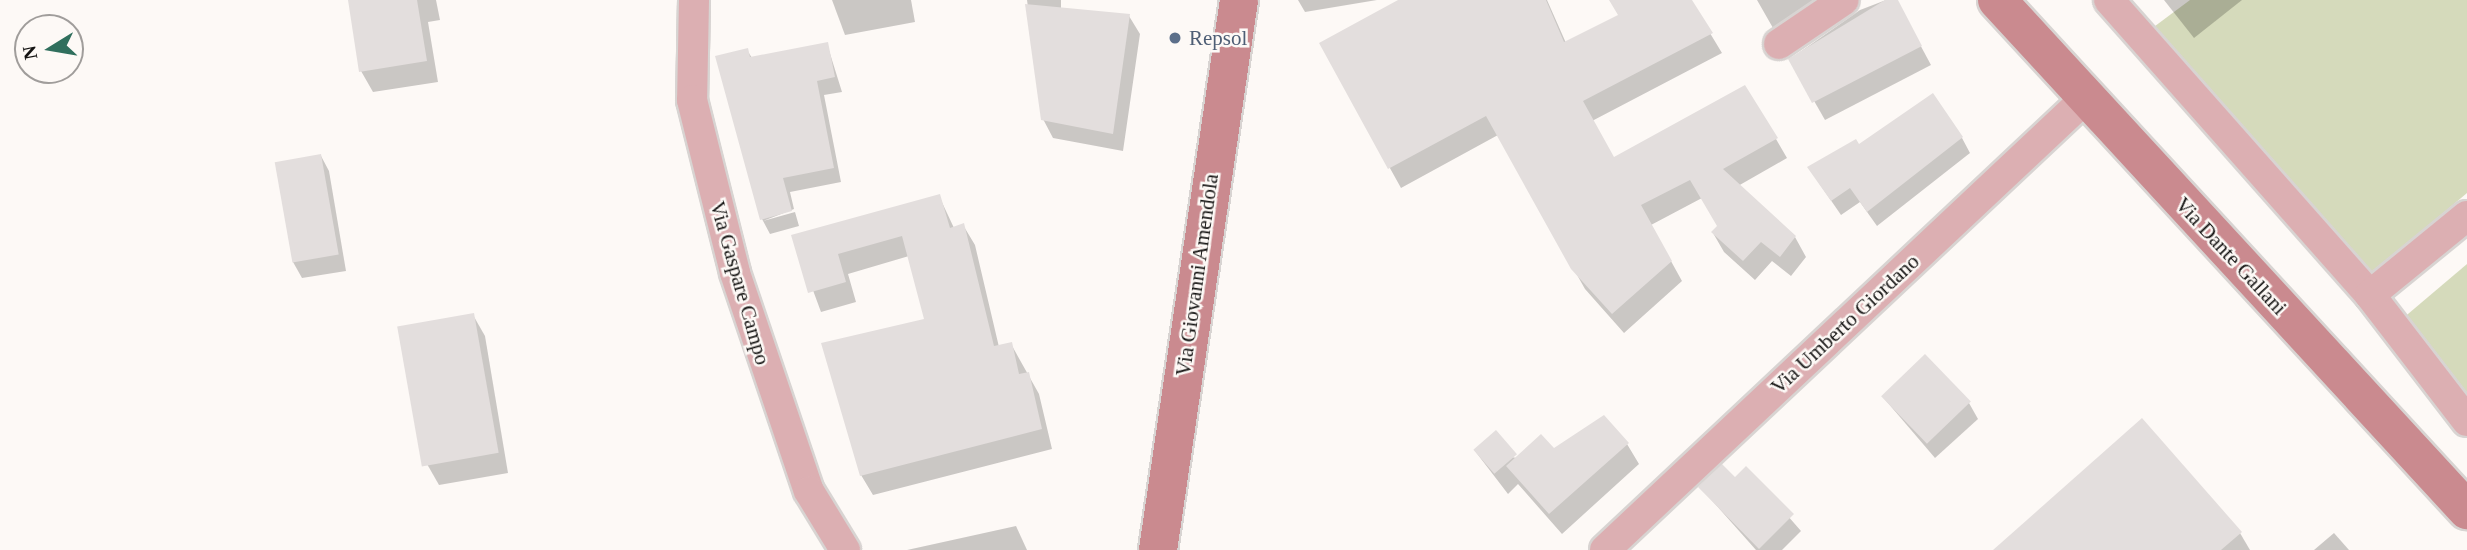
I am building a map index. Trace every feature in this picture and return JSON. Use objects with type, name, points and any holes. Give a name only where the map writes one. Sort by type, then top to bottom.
[{"type":"street","name":"Via Gaspare Campo","points":[[694,0],[692,100],[735,273],[809,491],[845,550]]},
{"type":"street","name":"Via Giovanni Amendola","points":[[1158,550],[1239,0]]},
{"type":"street","points":[[1779,44],[1844,0]]},
{"type":"street","name":"Via Dante Gallani","points":[[1997,0],[2085,99],[2467,510]]},
{"type":"street","points":[[2109,0],[2370,296],[2467,421]]},
{"type":"street","name":"Via Umberto Giordano","points":[[1605,550],[2085,99]]},
{"type":"street","points":[[2370,296],[2467,216]]},
{"type":"green space","points":[[2190,0],[2467,0],[2467,193],[2359,284],[2139,38]]},
{"type":"green space","points":[[2467,264],[2467,406],[2395,325]]},
{"type":"building","points":[[348,0],[417,0],[427,61],[359,72]]},
{"type":"building","points":[[1398,0],[1546,0],[1564,42],[1618,15],[1609,0],[1692,0],[1713,33],[1583,101],[1614,157],[1745,85],[1778,138],[1723,169],[1796,236],[1780,257],[1761,242],[1743,261],[1711,232],[1717,226],[1690,180],[1641,205],[1672,261],[1612,314],[1571,269],[1486,116],[1388,169],[1319,43]]},
{"type":"building","points":[[1885,0],[1898,0],[1922,46],[1812,103],[1788,59]]},
{"type":"building","points":[[1025,4],[1130,14],[1113,134],[1041,120]]},
{"type":"building","points":[[828,42],[835,77],[817,81],[834,168],[783,178],[792,211],[760,220],[715,56],[748,48],[750,57]]},
{"type":"building","points":[[1933,93],[1963,137],[1867,212],[1850,188],[1831,201],[1807,167],[1856,139],[1859,144]]},
{"type":"building","points":[[321,154],[339,254],[292,263],[275,162]]},
{"type":"building","points":[[940,194],[950,228],[964,223],[994,346],[1012,342],[1019,374],[1029,372],[1042,429],[860,476],[821,343],[924,319],[902,236],[838,254],[846,282],[808,293],[791,235]]},
{"type":"building","points":[[474,313],[499,453],[422,466],[397,327]]},
{"type":"building","points":[[1925,354],[1971,401],[1927,444],[1881,396]]},
{"type":"building","points":[[1604,415],[1629,443],[1549,514],[1506,466],[1541,434],[1554,448]]},
{"type":"building","points":[[2142,418],[2242,532],[2221,550],[1993,550]]},
{"type":"building","points":[[1496,430],[1517,454],[1494,474],[1473,450]]},
{"type":"building","points":[[1722,464],[1735,477],[1746,466],[1794,514],[1759,549],[1698,487]]},
{"type":"place","name":"Repsol","points":[[1175,38]]}]
